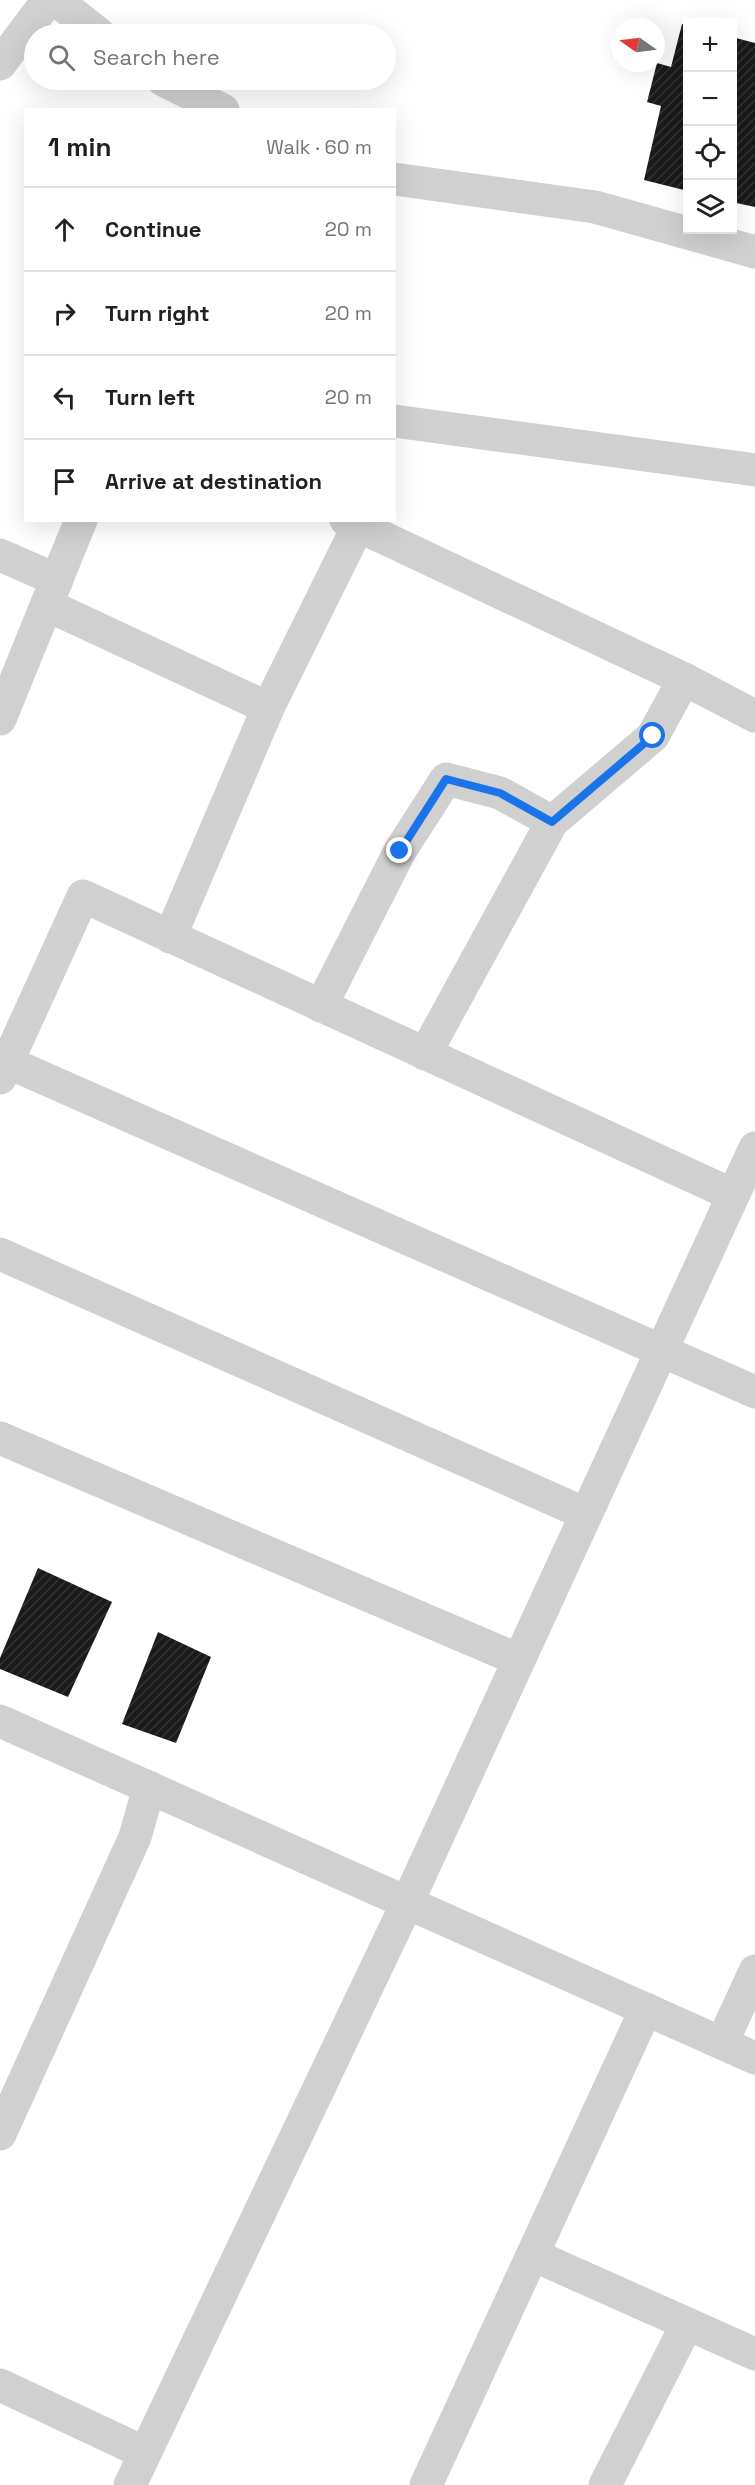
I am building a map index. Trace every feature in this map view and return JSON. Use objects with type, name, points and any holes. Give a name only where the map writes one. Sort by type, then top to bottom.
[{"type":"street","points":[[30,24],[48,0]]},
{"type":"street","points":[[56,0],[86,24]]},
{"type":"street","points":[[0,64],[24,32]]},
{"type":"street","points":[[183,90],[219,108]]},
{"type":"street","points":[[396,179],[595,207],[755,252]]},
{"type":"street","points":[[396,421],[755,470]]},
{"type":"street","points":[[0,720],[80,522]]},
{"type":"street","points":[[170,937],[268,708],[352,523],[684,679],[755,716]]},
{"type":"street","points":[[0,555],[52,592],[268,708]]},
{"type":"street","points":[[425,1053],[552,822],[653,736],[684,679]]},
{"type":"street","points":[[321,1005],[400,851],[446,779],[500,793],[552,822]]},
{"type":"street","points":[[733,1196],[82,896],[4,1070],[662,1350],[755,1392]]},
{"type":"street","points":[[130,2485],[408,1901],[755,1148]]},
{"type":"street","points":[[0,1254],[586,1514]]},
{"type":"street","points":[[0,1438],[519,1660]]},
{"type":"street","points":[[0,1721],[408,1901],[755,2058]]},
{"type":"street","points":[[0,2134],[135,1837],[149,1787]]},
{"type":"street","points":[[722,2043],[755,1971]]},
{"type":"street","points":[[426,2485],[646,2008]]},
{"type":"street","points":[[533,2255],[755,2354]]},
{"type":"street","points":[[605,2485],[687,2324]]},
{"type":"street","points":[[0,2385],[145,2453]]},
{"type":"building","points":[[682,24],[683,190],[644,180],[661,106],[647,102],[655,72],[665,72],[665,65],[671,67]]},
{"type":"building","points":[[737,38],[755,43],[755,207],[737,203]]},
{"type":"building","points":[[38,1568],[112,1602],[68,1697],[0,1669],[0,1658]]},
{"type":"building","points":[[158,1632],[211,1657],[176,1743],[122,1724]]},
{"type":"route","points":[[400,851],[446,779],[500,793],[552,822],[653,736]]}]
